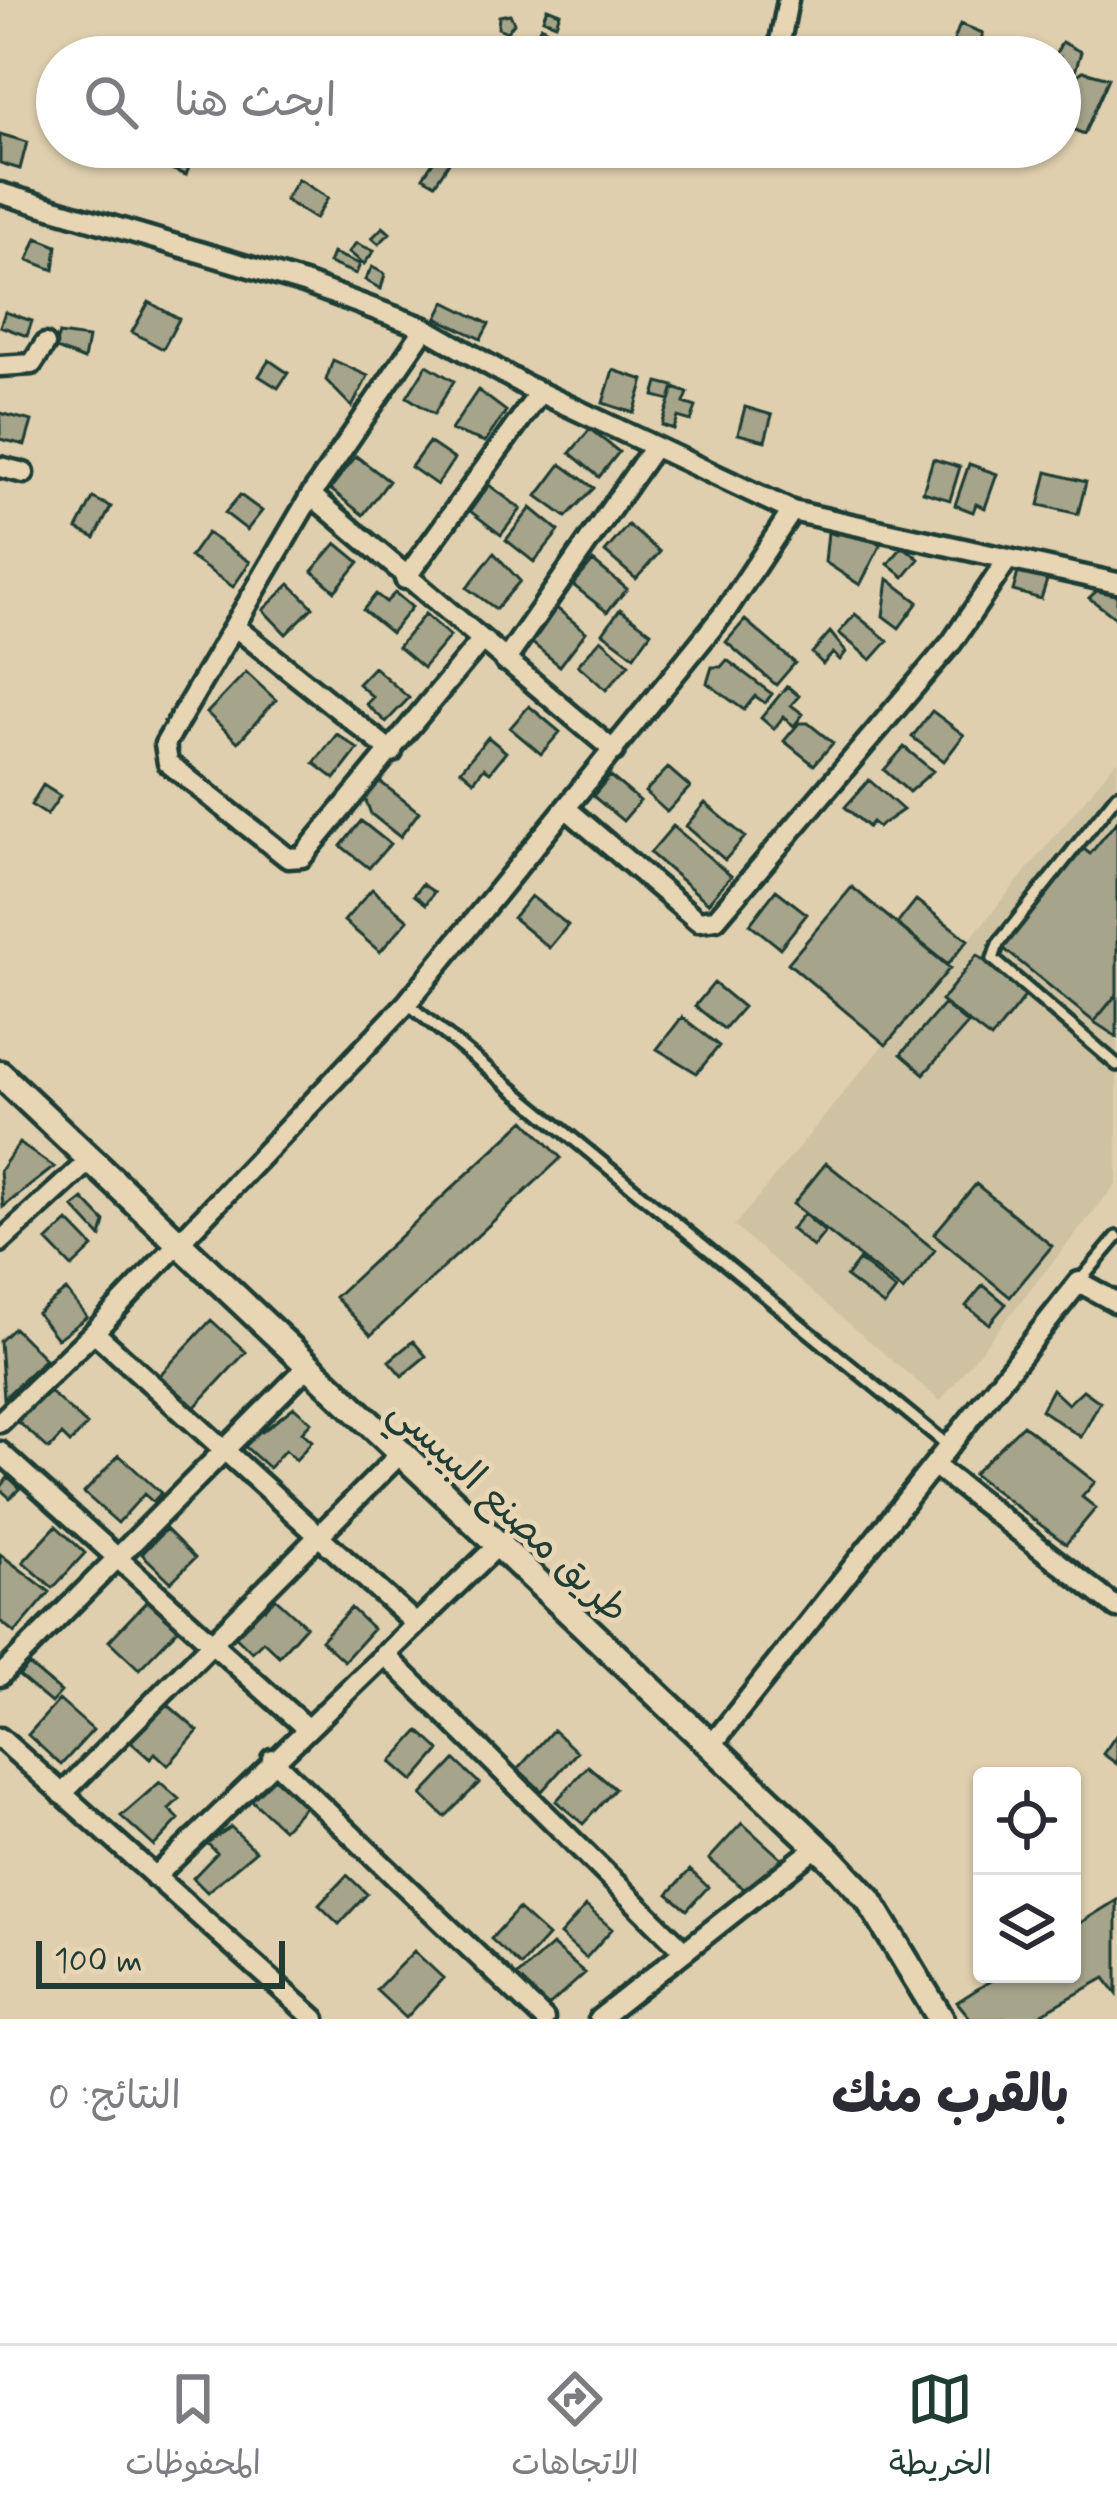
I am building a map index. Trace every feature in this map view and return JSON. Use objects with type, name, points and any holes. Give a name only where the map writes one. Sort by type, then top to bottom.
[{"type":"main road","name":"طريق مصنع البيبسي","points":[[0,1074],[818,1846],[869,1900],[941,2019]]},
{"type":"street","points":[[781,36],[788,0]]},
{"type":"street","points":[[0,194],[304,283],[425,328],[540,392],[792,511],[1117,583]]},
{"type":"street","points":[[425,328],[311,495],[164,744],[168,763],[288,858],[302,857],[480,642]]},
{"type":"street","points":[[0,366],[32,364],[45,344]]},
{"type":"street","points":[[405,579],[540,392]]},
{"type":"street","points":[[506,661],[654,448]]},
{"type":"street","points":[[0,467],[24,473]]},
{"type":"street","points":[[311,495],[614,751]]},
{"type":"street","points":[[0,1422],[178,1246],[407,1004],[724,612],[792,511]]},
{"type":"street","points":[[567,809],[698,921],[716,920],[952,642],[1008,560]]},
{"type":"street","points":[[234,626],[392,752]]},
{"type":"street","points":[[0,1242],[90,1160]]},
{"type":"street","points":[[710,1748],[1079,1282],[1117,1303]]},
{"type":"street","points":[[94,1332],[416,1624]]},
{"type":"street","points":[[0,1676],[307,1367]]},
{"type":"street","points":[[0,1452],[304,1727]]},
{"type":"street","points":[[62,1794],[400,1454]]},
{"type":"street","points":[[935,1466],[1117,1608]]},
{"type":"street","points":[[155,1876],[304,1727],[496,1547]]},
{"type":"street","points":[[384,1654],[683,1949]]},
{"type":"street","points":[[0,1738],[315,2019]]},
{"type":"street","points":[[272,1759],[544,2019]]},
{"type":"street","points":[[599,2019],[818,1846]]},
{"type":"lane","points":[[1117,795],[1023,911],[993,959],[1117,1066]]},
{"type":"lane","points":[[407,1004],[951,1448]]},
{"type":"lane","points":[[1079,1282],[1117,1238]]},
{"type":"shaded area","points":[[1117,760],[1117,1183],[940,1401],[734,1226]]},
{"type":"building","points":[[547,8],[560,13],[556,24],[543,19]]},
{"type":"building","points":[[510,14],[514,23],[507,32],[498,28],[499,16]]},
{"type":"building","points":[[960,24],[983,33],[982,36],[956,36]]},
{"type":"building","points":[[541,26],[554,34],[553,36],[535,36]]},
{"type":"building","points":[[1083,71],[1109,78],[1081,133]]},
{"type":"building","points":[[0,134],[27,142],[20,169],[0,163]]},
{"type":"building","points":[[429,168],[445,168],[435,184],[423,177]]},
{"type":"building","points":[[298,179],[328,198],[315,219],[285,200]]},
{"type":"building","points":[[383,227],[390,233],[379,244],[372,238]]},
{"type":"building","points":[[37,238],[57,246],[54,270],[28,260]]},
{"type":"building","points":[[356,243],[374,251],[364,264],[349,252]]},
{"type":"building","points":[[333,253],[360,264],[356,274],[329,263]]},
{"type":"building","points":[[372,267],[385,274],[381,289],[365,280]]},
{"type":"building","points":[[149,302],[179,319],[163,349],[132,332]]},
{"type":"building","points":[[445,302],[489,324],[481,339],[437,318]]},
{"type":"building","points":[[5,312],[32,321],[27,336],[0,326]]},
{"type":"building","points":[[59,334],[88,338],[84,360],[54,348]]},
{"type":"building","points":[[269,360],[288,373],[278,388],[259,376]]},
{"type":"building","points":[[333,360],[368,376],[352,407],[326,380]]},
{"type":"building","points":[[427,365],[454,381],[434,414],[407,397]]},
{"type":"building","points":[[613,370],[644,380],[634,413],[603,403]]},
{"type":"building","points":[[658,382],[674,386],[670,400],[654,396]]},
{"type":"building","points":[[674,388],[688,393],[684,403],[696,407],[691,421],[678,417],[674,429],[662,425]]},
{"type":"building","points":[[478,390],[506,411],[485,442],[451,430]]},
{"type":"building","points":[[745,407],[772,415],[765,441],[738,434]]},
{"type":"building","points":[[0,413],[32,421],[25,445],[0,439]]},
{"type":"building","points":[[590,429],[619,452],[599,477],[570,453]]},
{"type":"building","points":[[429,442],[454,459],[437,485],[411,467]]},
{"type":"building","points":[[356,456],[389,481],[363,515],[330,489]]},
{"type":"building","points":[[933,459],[960,467],[950,500],[923,492]]},
{"type":"building","points":[[561,464],[594,488],[566,517],[537,496]]},
{"type":"building","points":[[969,464],[997,474],[985,508],[976,504],[973,512],[955,505]]},
{"type":"building","points":[[1047,472],[1086,482],[1078,514],[1039,505]]},
{"type":"building","points":[[489,485],[521,509],[501,535],[470,511]]},
{"type":"building","points":[[240,495],[262,511],[247,530],[225,513]]},
{"type":"building","points":[[93,498],[111,507],[95,538],[77,529]]},
{"type":"building","points":[[531,508],[559,531],[534,562],[506,540]]},
{"type":"building","points":[[628,525],[660,552],[636,579],[605,552]]},
{"type":"building","points":[[839,526],[872,531],[869,540],[881,544],[860,585],[825,562],[828,532],[837,535]]},
{"type":"building","points":[[207,533],[250,562],[233,587],[190,557]]},
{"type":"building","points":[[336,543],[359,562],[335,591],[312,571]]},
{"type":"building","points":[[903,546],[919,559],[904,577],[888,564]]},
{"type":"building","points":[[494,553],[520,581],[496,609],[467,588]]},
{"type":"building","points":[[593,561],[627,589],[607,612],[573,585]]},
{"type":"building","points":[[1019,569],[1048,577],[1041,599],[1013,591]]},
{"type":"building","points":[[888,579],[918,602],[899,628],[883,616]]},
{"type":"building","points":[[290,584],[313,607],[286,634],[263,610]]},
{"type":"building","points":[[1099,589],[1117,593],[1117,619],[1089,598]]},
{"type":"building","points":[[395,593],[412,607],[391,633],[363,610],[376,594],[386,602]]},
{"type":"building","points":[[554,606],[586,632],[560,666],[532,643]]},
{"type":"building","points":[[620,609],[651,632],[634,656],[603,633]]},
{"type":"building","points":[[425,614],[450,636],[423,668],[398,647]]},
{"type":"building","points":[[855,614],[888,641],[871,660],[839,633]]},
{"type":"building","points":[[745,620],[795,663],[776,685],[726,642]]},
{"type":"building","points":[[830,632],[846,652],[840,660],[833,653],[823,664],[812,653]]},
{"type":"building","points":[[601,639],[629,664],[606,690],[578,665]]},
{"type":"building","points":[[727,660],[772,694],[765,703],[755,696],[744,710],[707,683],[712,667],[721,667]]},
{"type":"building","points":[[374,667],[409,698],[386,722],[366,704],[373,697],[358,684]]},
{"type":"building","points":[[246,672],[276,700],[238,742],[207,713]]},
{"type":"building","points":[[787,686],[799,696],[791,705],[803,714],[794,726],[783,717],[774,729],[761,718]]},
{"type":"building","points":[[529,706],[560,732],[541,754],[510,728]]},
{"type":"building","points":[[932,711],[964,735],[944,761],[912,737]]},
{"type":"building","points":[[799,723],[808,723],[833,743],[814,765],[784,741]]},
{"type":"building","points":[[337,734],[358,749],[335,779],[314,763]]},
{"type":"building","points":[[488,737],[506,752],[490,772],[484,768],[474,781],[461,770]]},
{"type":"building","points":[[904,747],[933,771],[909,792],[884,770]]},
{"type":"building","points":[[668,768],[690,787],[667,812],[645,792]]},
{"type":"building","points":[[610,776],[640,801],[623,821],[593,796]]},
{"type":"building","points":[[869,780],[903,810],[878,827],[872,822],[868,827],[845,807]]},
{"type":"building","points":[[379,781],[419,812],[400,837],[371,814],[365,798]]},
{"type":"building","points":[[43,785],[60,796],[47,815],[31,805]]},
{"type":"building","points":[[705,803],[745,837],[725,860],[686,826]]},
{"type":"building","points":[[361,821],[390,844],[369,868],[341,846]]},
{"type":"building","points":[[1117,821],[1117,994],[1094,1022],[998,944],[1079,845],[1090,854]]},
{"type":"building","points":[[673,826],[731,876],[708,903],[650,853]]},
{"type":"building","points":[[422,884],[434,892],[426,904],[414,895]]},
{"type":"building","points":[[852,887],[950,968],[886,1045],[788,963]]},
{"type":"building","points":[[372,889],[408,920],[380,952],[344,921]]},
{"type":"building","points":[[776,890],[807,914],[780,948],[750,924]]},
{"type":"building","points":[[531,896],[568,925],[549,948],[513,918]]},
{"type":"building","points":[[916,900],[968,940],[948,964],[897,924]]},
{"type":"building","points":[[977,955],[1027,994],[991,1039],[941,1001]]},
{"type":"building","points":[[714,983],[743,1007],[724,1029],[695,1006]]},
{"type":"building","points":[[1117,996],[1117,1037],[1094,1022]]},
{"type":"building","points":[[944,1004],[968,1024],[924,1074],[901,1054]]},
{"type":"building","points":[[682,1017],[719,1046],[697,1073],[657,1049]]},
{"type":"building","points":[[525,1120],[561,1158],[371,1335],[335,1297]]},
{"type":"building","points":[[19,1143],[54,1167],[3,1207],[0,1171]]},
{"type":"building","points":[[826,1163],[935,1250],[903,1291],[793,1204]]},
{"type":"building","points":[[976,1184],[1052,1246],[1010,1297],[934,1234]]},
{"type":"building","points":[[83,1199],[105,1222],[101,1237],[73,1207]]},
{"type":"building","points":[[804,1214],[825,1232],[813,1247],[791,1229]]},
{"type":"building","points":[[68,1221],[93,1247],[72,1267],[47,1241]]},
{"type":"building","points":[[859,1260],[896,1290],[884,1306],[846,1277]]},
{"type":"building","points":[[983,1285],[1006,1304],[989,1324],[966,1306]]},
{"type":"building","points":[[66,1290],[87,1317],[57,1339],[37,1313]]},
{"type":"building","points":[[211,1320],[246,1352],[193,1409],[158,1377]]},
{"type":"building","points":[[14,1328],[45,1359],[4,1398],[0,1341]]},
{"type":"building","points":[[413,1341],[426,1356],[402,1376],[389,1361]]},
{"type":"building","points":[[43,1386],[87,1425],[70,1443],[62,1435],[49,1449],[15,1419]]},
{"type":"building","points":[[1052,1389],[1068,1404],[1083,1390],[1100,1402],[1081,1437],[1041,1410]]},
{"type":"building","points":[[294,1407],[311,1422],[302,1432],[312,1441],[296,1460],[285,1450],[269,1468],[240,1442],[253,1428],[262,1432]]},
{"type":"building","points":[[1023,1425],[1095,1482],[1082,1497],[1096,1508],[1066,1544],[973,1474]]},
{"type":"building","points":[[119,1455],[161,1493],[153,1502],[144,1494],[118,1523],[84,1493]]},
{"type":"building","points":[[8,1477],[20,1488],[10,1498],[0,1489]]},
{"type":"building","points":[[56,1526],[85,1553],[53,1588],[23,1562]]},
{"type":"building","points":[[166,1529],[195,1558],[171,1582],[142,1554]]},
{"type":"building","points":[[0,1554],[50,1592],[15,1633],[0,1621]]},
{"type":"building","points":[[275,1598],[306,1626],[279,1656],[263,1641],[252,1652],[231,1632],[258,1603],[265,1609]]},
{"type":"building","points":[[148,1600],[178,1629],[139,1669],[109,1641]]},
{"type":"building","points":[[351,1608],[373,1629],[344,1661],[321,1640]]},
{"type":"building","points":[[29,1665],[61,1692],[51,1703],[19,1676]]},
{"type":"building","points":[[160,1698],[198,1731],[168,1765],[155,1753],[150,1759],[125,1737]]},
{"type":"building","points":[[59,1700],[93,1730],[61,1765],[28,1735]]},
{"type":"building","points":[[553,1730],[577,1752],[542,1791],[518,1769]]},
{"type":"building","points":[[419,1731],[440,1750],[413,1781],[391,1762]]},
{"type":"building","points":[[1117,1734],[1117,1764],[1103,1754]]},
{"type":"building","points":[[455,1760],[479,1783],[445,1817],[422,1795]]},
{"type":"building","points":[[588,1766],[615,1789],[583,1824],[556,1801]]},
{"type":"building","points":[[268,1773],[305,1806],[283,1829],[247,1796]]},
{"type":"building","points":[[160,1782],[179,1799],[169,1809],[179,1819],[154,1846],[121,1816]]},
{"type":"building","points":[[742,1823],[784,1861],[752,1896],[709,1859]]},
{"type":"building","points":[[231,1827],[256,1851],[207,1892],[193,1878],[217,1853],[207,1843]]},
{"type":"building","points":[[690,1870],[708,1887],[687,1910],[668,1894]]},
{"type":"building","points":[[347,1875],[367,1894],[339,1924],[319,1905]]},
{"type":"building","points":[[1117,1900],[1117,1994],[1105,1978],[1032,2019],[971,2019],[957,2002],[987,1983],[1081,1983],[1081,1922]]},
{"type":"building","points":[[586,1906],[612,1929],[586,1958],[560,1935]]},
{"type":"building","points":[[518,1909],[548,1936],[521,1966],[491,1939]]},
{"type":"building","points":[[552,1945],[585,1973],[543,2011],[514,1979]]},
{"type":"building","points":[[414,1951],[443,1978],[406,2018],[376,1990]]}]
